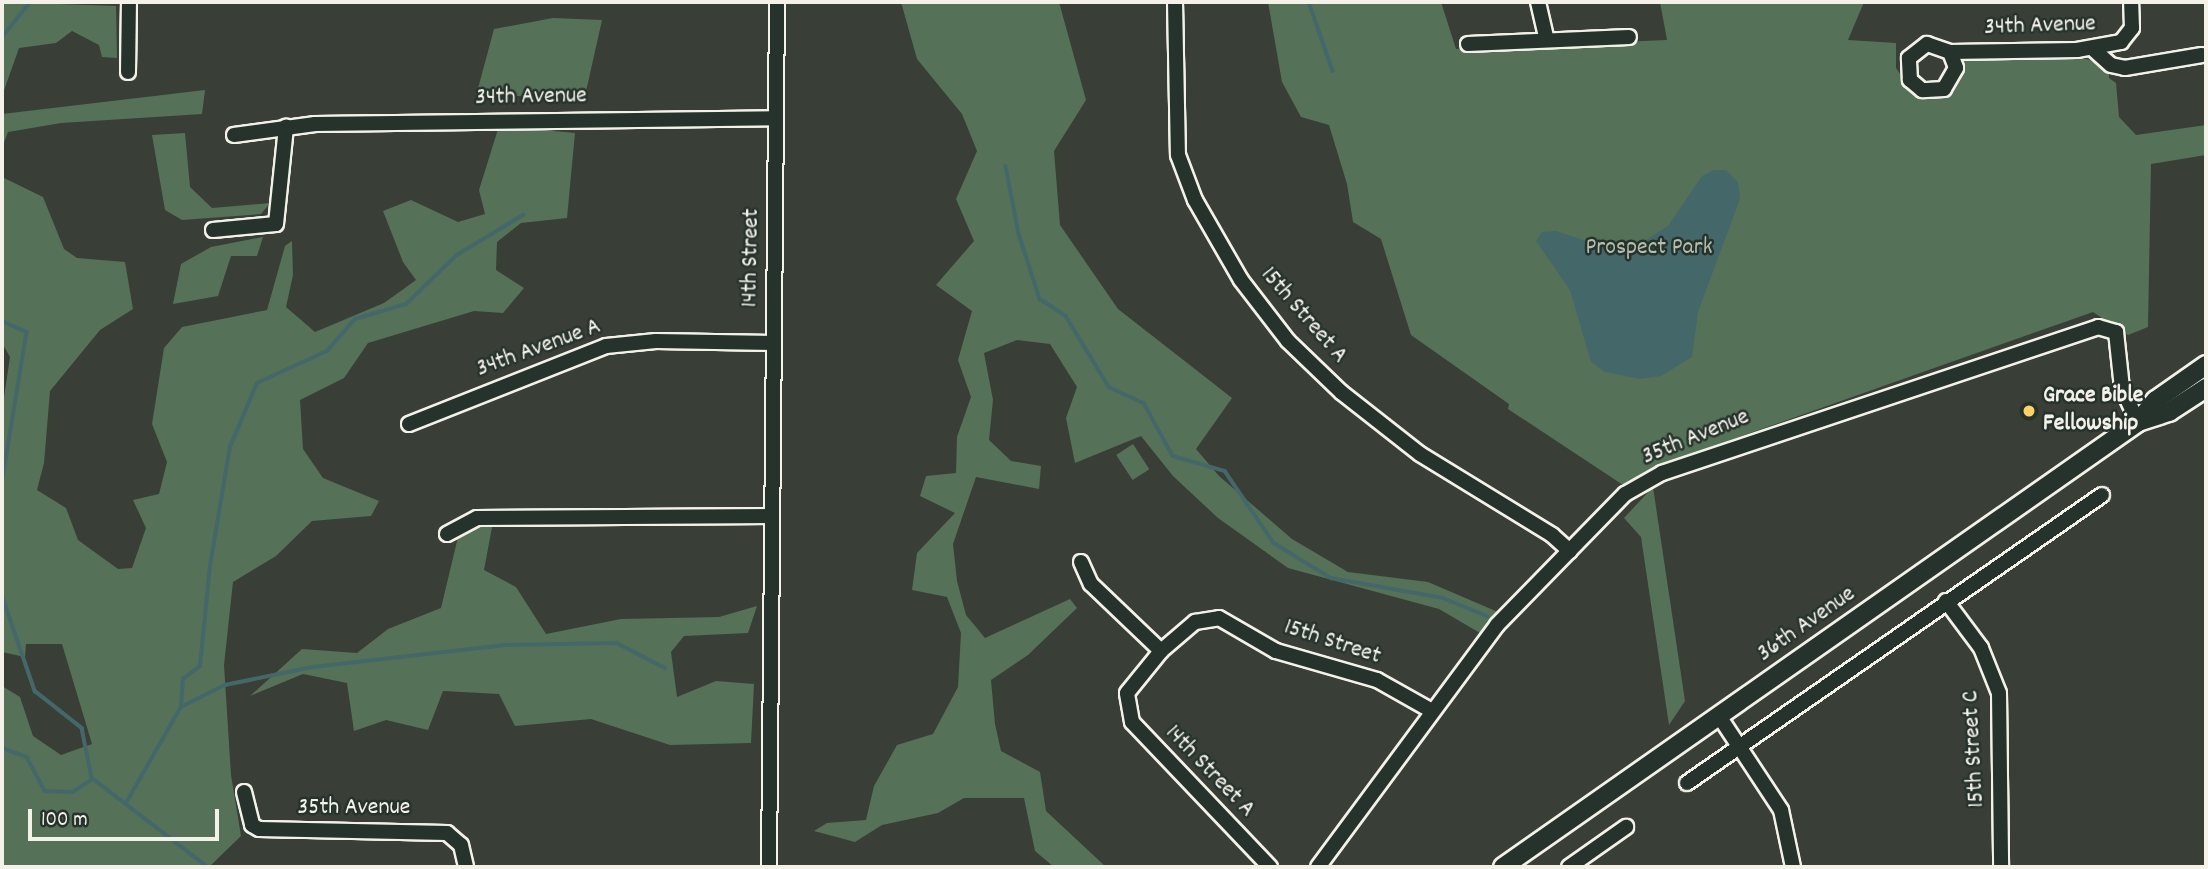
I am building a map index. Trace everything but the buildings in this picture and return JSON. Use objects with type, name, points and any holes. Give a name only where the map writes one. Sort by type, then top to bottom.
[{"type":"street","points":[[128,72],[129,2]]},
{"type":"street","name":"14th Street","points":[[769,867],[777,2]]},
{"type":"street","name":"15th Street A","points":[[1175,2],[1178,155],[1195,200],[1241,280],[1288,341],[1360,408],[1420,454],[1552,535],[1570,551]]},
{"type":"street","points":[[1538,2],[1548,40]]},
{"type":"street","name":"34th Avenue","points":[[1950,52],[2107,47],[2128,36],[2134,19],[2131,2]]},
{"type":"street","points":[[1468,44],[1629,37]]},
{"type":"street","points":[[2092,48],[2111,65],[2124,68],[2202,55]]},
{"type":"street","name":"34th Avenue","points":[[234,135],[286,127],[776,118]]},
{"type":"street","points":[[213,229],[276,224],[286,127]]},
{"type":"street","name":"35th Avenue","points":[[1318,867],[1497,625],[1625,494],[1662,473],[2098,327],[2116,332],[2122,388],[2138,422]]},
{"type":"street","name":"34th Avenue A","points":[[409,424],[607,346],[656,341],[774,344]]},
{"type":"street","name":"36th Avenue","points":[[1503,867],[2138,422],[2156,400],[2206,365]]},
{"type":"street","name":"36th Avenue","points":[[2138,422],[2169,412],[2206,388]]},
{"type":"street","points":[[1687,783],[2102,495]]},
{"type":"street","points":[[447,534],[477,518],[772,516]]},
{"type":"street","points":[[1081,562],[1091,584],[1161,652]]},
{"type":"street","name":"15th Street C","points":[[1946,601],[1981,648],[1999,693],[2001,867]]},
{"type":"street","name":"15th Street","points":[[1161,652],[1195,622],[1219,618],[1276,651],[1377,680],[1432,711]]},
{"type":"street","name":"14th Street A","points":[[1161,652],[1132,685],[1125,702],[1132,722],[1145,740],[1270,867]]},
{"type":"street","points":[[1719,716],[1741,746],[1786,820],[1793,867]]},
{"type":"street","name":"35th Avenue","points":[[244,792],[252,825],[270,832],[436,831],[456,839],[465,853],[466,867]]},
{"type":"street","points":[[1569,867],[1626,827]]},
{"type":"green space","points":[[2,2],[116,6],[117,58],[102,57],[99,45],[72,31],[56,43],[19,48],[2,96]]},
{"type":"green space","points":[[901,2],[1059,2],[1086,100],[1054,151],[1060,225],[1118,309],[1232,398],[1196,449],[1219,476],[1292,539],[1348,572],[1428,582],[1498,612],[1480,633],[1439,609],[1288,568],[1218,518],[1173,476],[1141,436],[1075,463],[1066,418],[1077,387],[1050,344],[1017,340],[984,353],[993,400],[989,440],[1011,461],[1041,466],[1039,489],[976,477],[953,544],[957,581],[966,615],[985,638],[1070,599],[1077,608],[1028,655],[991,680],[995,724],[1001,751],[1040,772],[1046,811],[1106,867],[1054,867],[1035,851],[1024,798],[964,798],[938,813],[882,825],[855,842],[814,831],[827,823],[866,820],[874,786],[897,745],[933,734],[958,687],[961,633],[947,597],[912,590],[917,553],[955,513],[920,496],[926,476],[956,473],[957,437],[971,397],[958,360],[972,311],[936,285],[974,241],[956,199],[977,151],[962,114],[917,59]]},
{"type":"green space","name":"Prospect Park","points":[[1268,2],[1441,2],[1456,49],[1667,40],[1660,2],[1864,2],[1848,40],[1896,43],[1896,68],[1915,96],[1943,98],[1960,81],[1963,60],[2087,59],[2109,68],[2109,78],[2116,83],[2119,117],[2136,135],[2206,125],[2206,155],[2151,164],[2148,327],[2128,335],[2093,312],[1657,466],[1623,485],[1508,409],[1509,404],[1411,335],[1381,239],[1353,222],[1347,184],[1329,125],[1301,117],[1282,82]]},
{"type":"green space","points":[[553,18],[602,20],[585,96],[476,96],[494,29]]},
{"type":"green space","points":[[205,90],[202,114],[61,123],[8,132],[2,148],[2,114]]},
{"type":"green space","points":[[499,126],[575,133],[567,218],[521,223],[497,242],[496,270],[524,288],[503,313],[474,311],[368,343],[344,378],[300,400],[303,449],[323,478],[379,501],[371,516],[312,521],[276,556],[233,582],[224,665],[231,775],[241,836],[209,867],[2,867],[2,686],[20,697],[33,736],[61,755],[92,744],[62,644],[26,644],[25,657],[2,652],[2,411],[10,357],[2,343],[2,177],[43,197],[64,249],[77,258],[125,262],[133,309],[100,330],[50,391],[44,463],[37,490],[66,508],[78,540],[118,569],[132,568],[146,528],[133,500],[159,494],[167,462],[152,424],[164,348],[182,327],[267,310],[285,246],[292,241],[293,275],[286,307],[315,332],[384,303],[416,280],[403,262],[383,211],[411,200],[458,222],[485,214],[479,190]]},
{"type":"green space","points":[[185,133],[190,187],[212,208],[270,203],[261,214],[182,220],[165,210],[152,135]]},
{"type":"green space","points":[[263,237],[257,256],[231,256],[218,296],[173,304],[181,264],[211,247]]},
{"type":"green space","points":[[1133,444],[1149,469],[1133,480],[1116,455]]},
{"type":"green space","points":[[1653,487],[1685,701],[1669,725],[1641,537],[1624,518]]},
{"type":"green space","points":[[493,522],[484,570],[516,587],[546,634],[621,619],[719,617],[757,606],[748,633],[684,636],[671,652],[677,697],[716,681],[754,684],[751,743],[670,745],[591,719],[515,726],[499,694],[443,691],[428,730],[386,720],[354,731],[347,683],[303,674],[250,696],[302,649],[357,653],[388,629],[441,608],[458,537]]},
{"type":"water","points":[[1714,170],[1726,170],[1738,182],[1740,199],[1698,312],[1692,357],[1661,376],[1640,379],[1605,372],[1591,362],[1570,290],[1536,241],[1542,232],[1556,231],[1607,248],[1633,248],[1668,226],[1702,176]]},
{"type":"waterway","points":[[2,37],[30,2]]},
{"type":"waterway","points":[[1309,2],[1333,71]]},
{"type":"waterway","points":[[1006,166],[1019,234],[1040,299],[1066,316],[1109,387],[1144,403],[1173,456],[1225,471],[1274,543],[1331,578],[1443,598],[1487,616]]},
{"type":"waterway","points":[[2,167],[2,173]]},
{"type":"waterway","points":[[181,707],[183,679],[200,666],[210,566],[230,447],[257,383],[327,351],[355,319],[406,304],[457,255],[523,215]]},
{"type":"waterway","points":[[2,321],[27,332],[2,484]]},
{"type":"waterway","points":[[2,595],[35,691],[82,728],[92,778],[208,867]]},
{"type":"waterway","points":[[126,803],[181,707],[225,685],[313,667],[505,645],[617,643],[665,668]]},
{"type":"waterway","points":[[2,748],[27,757],[45,791],[73,792],[92,779]]},
{"type":"place","name":"Grace Bible Fellowship","points":[[2029,411]]}]
